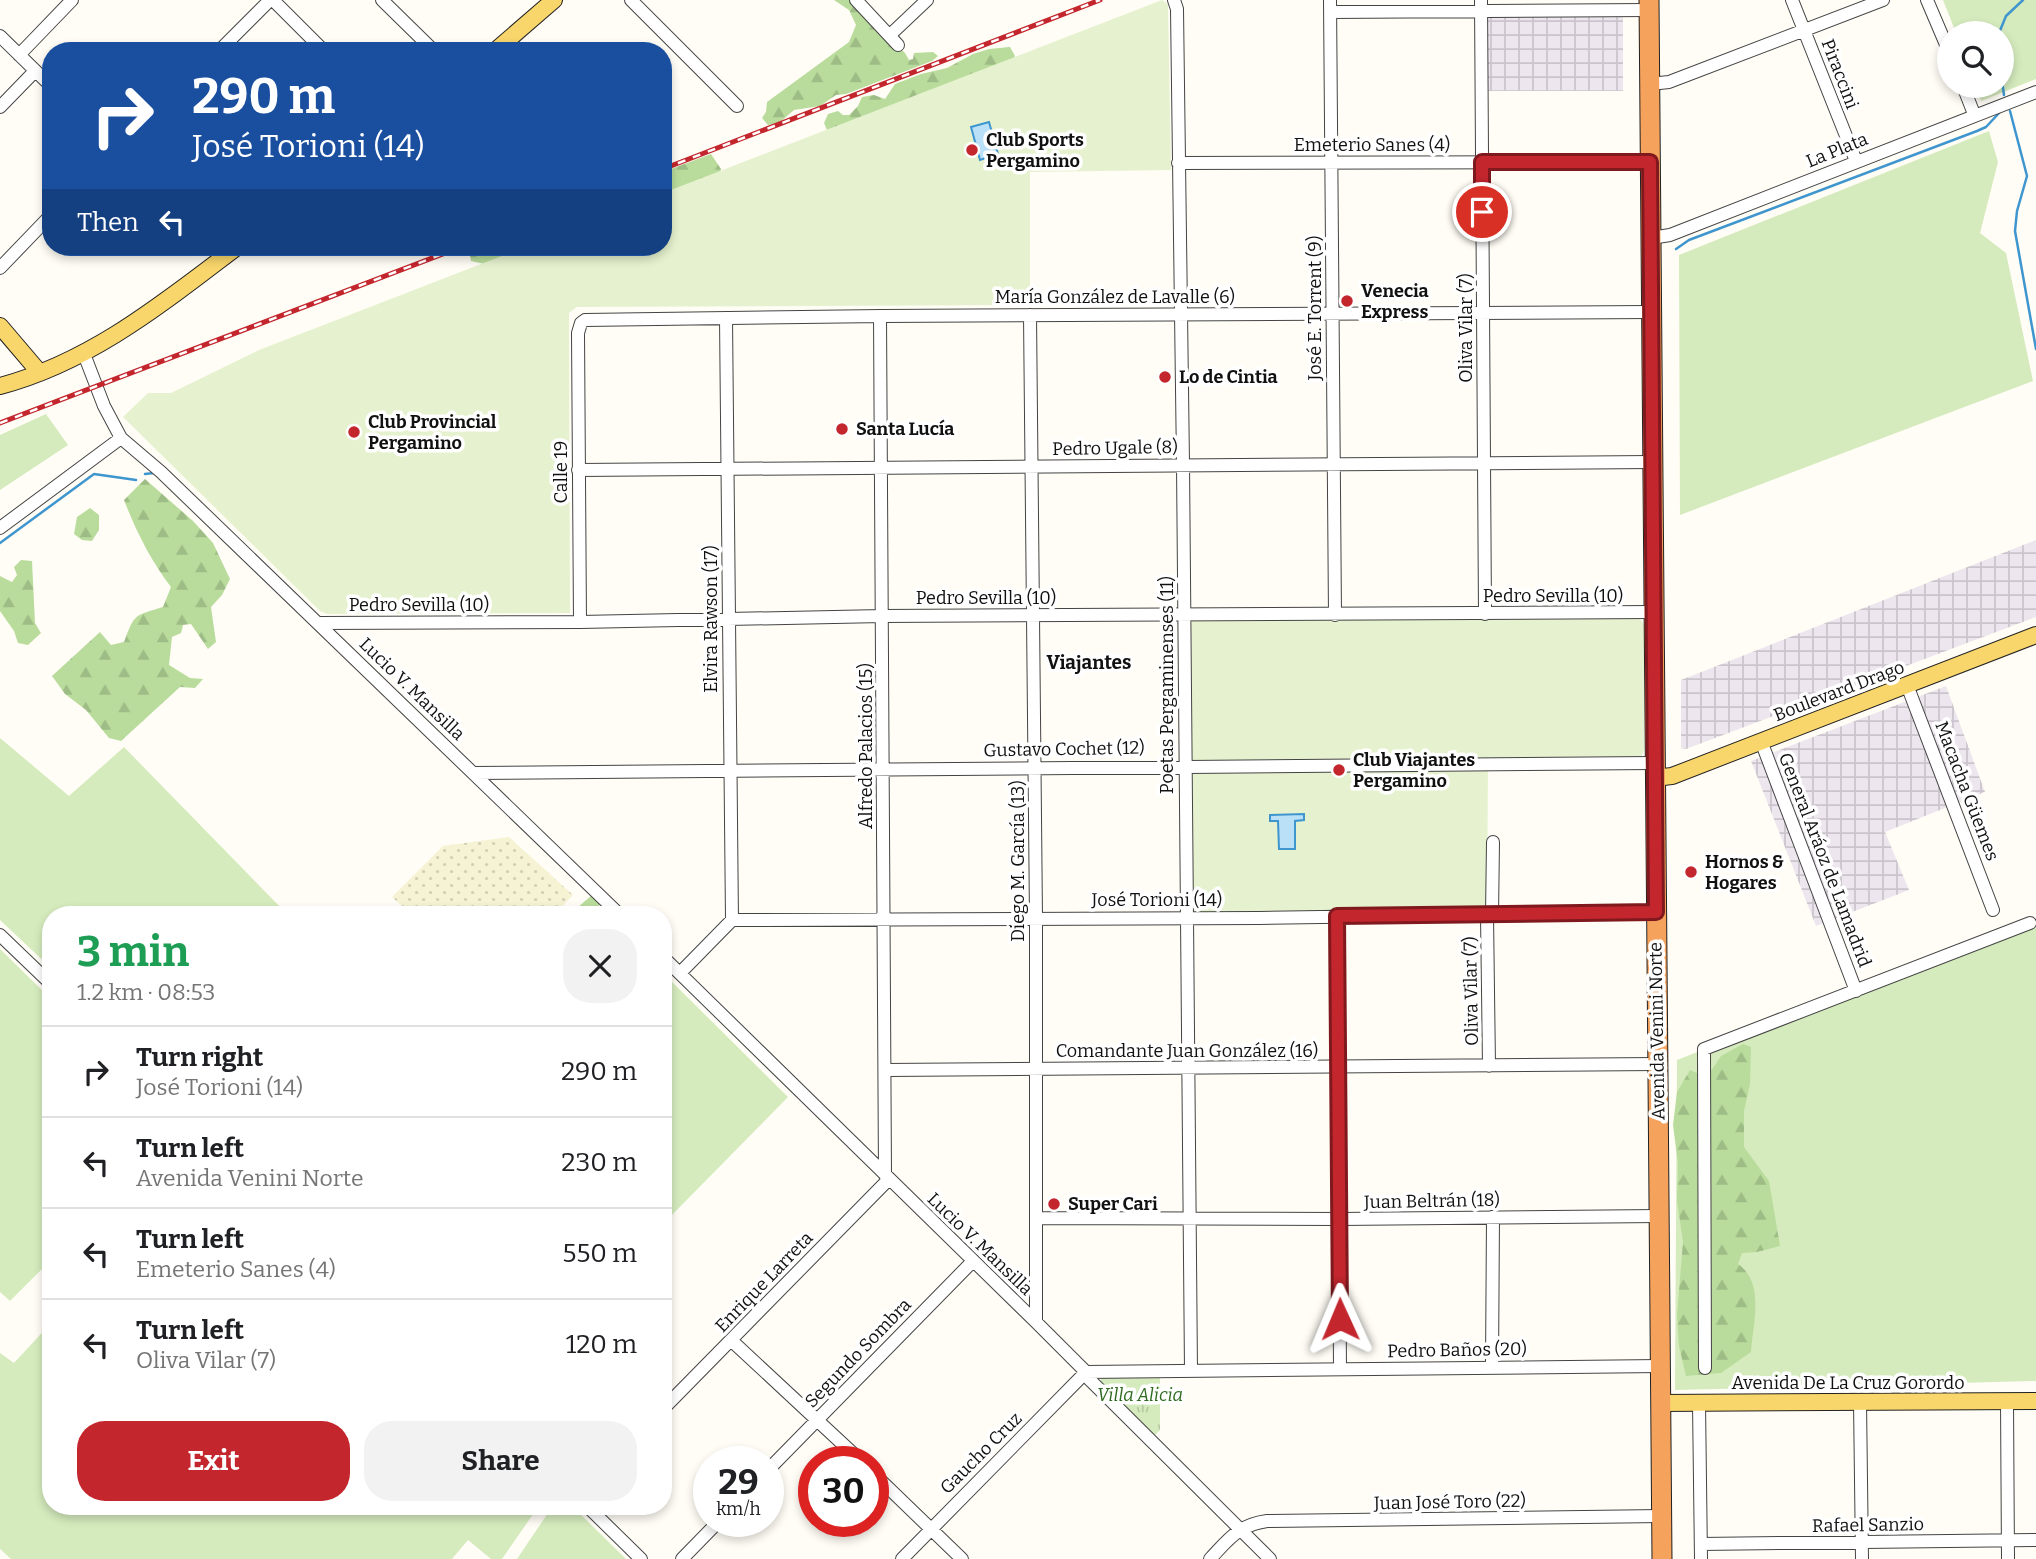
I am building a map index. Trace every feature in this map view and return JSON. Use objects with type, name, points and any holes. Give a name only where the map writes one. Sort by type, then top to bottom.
[{"type":"highway","name":"Avenida Venini Norte","points":[[1649,5],[1662,1559]]},
{"type":"main road","points":[[507,42],[554,0]]},
{"type":"main road","points":[[0,386],[84,354],[117,335],[218,256]]},
{"type":"main road","points":[[0,326],[40,373]]},
{"type":"main road","name":"Boulevard Drago","points":[[1654,771],[1672,776],[2036,635]]},
{"type":"main road","name":"Avenida De La Cruz Gorordo","points":[[1660,1403],[2036,1401]]},
{"type":"street","points":[[19,55],[72,0]]},
{"type":"street","points":[[228,42],[272,0],[315,42]]},
{"type":"street","points":[[382,0],[425,42]]},
{"type":"street","points":[[631,0],[737,106]]},
{"type":"street","points":[[856,0],[894,40],[927,0]]},
{"type":"street","name":"Poetas Pergaminenses (11)","points":[[1174,0],[1177,9],[1183,464],[1191,1371]]},
{"type":"street","name":"Piraccini","points":[[1792,0],[1856,162]]},
{"type":"street","points":[[1650,84],[1669,82],[1883,0]]},
{"type":"street","points":[[1927,0],[1937,23]]},
{"type":"street","points":[[1330,6],[1649,5]]},
{"type":"street","name":"José E. Torrent (9)","points":[[1330,6],[1335,615]]},
{"type":"street","name":"Oliva Vilar (7)","points":[[1481,6],[1485,614]]},
{"type":"street","points":[[0,36],[42,78]]},
{"type":"street","points":[[0,107],[35,71]]},
{"type":"street","name":"La Plata","points":[[1651,239],[1670,235],[1999,104],[2036,92]]},
{"type":"street","points":[[1968,98],[1974,114]]},
{"type":"street","name":"Emeterio Sanes (4)","points":[[1178,163],[1650,162]]},
{"type":"street","points":[[0,268],[42,224]]},
{"type":"street","name":"María González de Lavalle (6)","points":[[581,323],[590,318],[1651,312]]},
{"type":"street","name":"Diego M. García (13)","points":[[1030,315],[1037,1069],[1036,1322]]},
{"type":"street","name":"Alfredo Palacios (15)","points":[[880,316],[887,1177]]},
{"type":"street","name":"Elvira Rawson (17)","points":[[726,318],[732,920]]},
{"type":"street","name":"Calle 19","points":[[580,622],[578,333],[581,323]]},
{"type":"street","name":"Lucio V. Mansilla","points":[[84,354],[104,406],[121,438],[161,472],[612,906]]},
{"type":"street","points":[[0,528],[121,438]]},
{"type":"street","name":"Pedro Ugale (8)","points":[[578,470],[1652,462]]},
{"type":"street","name":"Pedro Sevilla (10)","points":[[318,623],[580,622],[882,616],[1653,612]]},
{"type":"street","name":"Macacha Güemes","points":[[1907,685],[1993,910]]},
{"type":"street","name":"General Aráoz de Lamadrid","points":[[1761,741],[1856,991]]},
{"type":"street","name":"Gustavo Cochet (12)","points":[[473,773],[1185,766],[1654,771]]},
{"type":"street","name":"Oliva Vilar (7)","points":[[1489,1066],[1493,842]]},
{"type":"street","name":"José Torioni (14)","points":[[732,920],[1656,912]]},
{"type":"street","points":[[1337,916],[1340,1369]]},
{"type":"street","points":[[680,973],[732,920]]},
{"type":"street","points":[[1705,1368],[1704,1049],[2030,923]]},
{"type":"street","points":[[0,935],[42,975]]},
{"type":"street","name":"Lucio V. Mansilla","points":[[672,965],[1036,1322],[1086,1372],[1089,1380],[1270,1559]]},
{"type":"street","name":"Comandante Juan González (16)","points":[[886,1070],[1657,1064]]},
{"type":"street","name":"Enrique Larreta","points":[[672,1400],[732,1341],[887,1177]]},
{"type":"street","name":"Juan Beltrán (18)","points":[[1037,1218],[1659,1216]]},
{"type":"street","points":[[1492,1367],[1493,1217]]},
{"type":"street","name":"Segundo Sombra","points":[[784,1454],[973,1261]]},
{"type":"street","points":[[732,1341],[846,1446]]},
{"type":"street","name":"Pedro Baños (20)","points":[[1086,1372],[1660,1366]]},
{"type":"street","name":"Gaucho Cruz","points":[[902,1559],[1086,1372]]},
{"type":"street","points":[[1860,1401],[1862,1559]]},
{"type":"street","points":[[2007,1401],[2008,1559]]},
{"type":"street","points":[[1699,1403],[1701,1559]]},
{"type":"street","points":[[889,1488],[962,1559]]},
{"type":"street","points":[[596,1515],[641,1559]]},
{"type":"street","name":"Juan José Toro (22)","points":[[1239,1529],[1252,1523],[1267,1521],[1662,1516]]},
{"type":"street","points":[[1210,1559],[1239,1529]]},
{"type":"street","points":[[682,1559],[703,1537]]},
{"type":"street","name":"Rafael Sanzio","points":[[1701,1544],[2036,1541]]},
{"type":"shaded area","points":[[1484,13],[1623,13],[1623,91],[1483,91]]},
{"type":"shaded area","points":[[2036,540],[2036,617],[1686,749],[1681,748],[1681,680]]},
{"type":"shaded area","points":[[1946,686],[1985,792],[1885,832],[1909,890],[1816,926],[1751,761]]},
{"type":"shaded area","points":[[509,837],[573,895],[563,906],[402,906],[392,897],[443,846]]},
{"type":"green space","points":[[834,0],[852,0],[909,60],[913,59],[914,53],[933,52],[938,56],[932,61],[846,94],[836,95],[820,106],[794,110],[779,123],[768,125],[762,118],[767,102],[849,42],[856,25],[849,10]]},
{"type":"green space","points":[[1162,0],[1168,4],[1171,170],[1030,172],[1030,305],[577,307],[569,313],[570,613],[327,614],[320,611],[123,417],[148,393],[171,393],[259,350],[502,256],[672,256],[672,190]]},
{"type":"green space","points":[[1943,0],[2036,0],[2036,79],[2014,88],[2014,21],[1951,21]]},
{"type":"green space","points":[[1010,47],[1015,56],[1011,66],[827,130],[824,123],[828,114],[838,111],[849,115],[862,97],[874,95],[885,99],[895,84],[947,68],[973,54]]},
{"type":"green space","points":[[1989,131],[1998,162],[1980,233],[2006,253],[2033,381],[1680,515],[1679,255]]},
{"type":"green space","points":[[711,154],[721,169],[719,177],[672,199],[672,169]]},
{"type":"green space","points":[[470,256],[516,256],[489,265],[471,261]]},
{"type":"green space","points":[[46,414],[68,445],[0,490],[0,435]]},
{"type":"green space","points":[[145,479],[193,521],[213,543],[230,579],[222,595],[211,607],[216,642],[208,649],[191,624],[183,625],[181,633],[172,637],[169,665],[190,678],[203,679],[195,688],[180,687],[121,741],[109,738],[86,710],[65,694],[52,676],[100,632],[111,645],[124,642],[137,617],[163,607],[171,587],[145,545],[124,500]]},
{"type":"green space","points":[[90,508],[99,515],[99,530],[92,541],[82,540],[74,534],[77,517]]},
{"type":"green space","points":[[21,560],[32,561],[35,623],[41,633],[28,645],[18,643],[14,631],[0,611],[0,576],[12,582],[17,575],[14,567]]},
{"type":"green space","name":"Club Viajantes Pergamino","points":[[1638,617],[1644,624],[1644,750],[1641,757],[1488,760],[1487,911],[1191,911],[1189,624],[1193,620]]},
{"type":"green space","points":[[0,738],[69,796],[124,747],[279,906],[42,906],[42,960],[0,920]]},
{"type":"green space","points":[[592,895],[600,904],[599,906],[579,906]]},
{"type":"green space","points":[[2036,919],[2036,1381],[1675,1390],[1677,1060]]},
{"type":"green space","points":[[0,949],[42,990],[42,1269],[10,1301],[0,1292]]},
{"type":"green space","points":[[672,982],[788,1097],[672,1215]]},
{"type":"green space","points":[[1743,1044],[1751,1047],[1750,1084],[1744,1111],[1744,1147],[1769,1181],[1780,1246],[1742,1253],[1738,1264],[1752,1282],[1755,1293],[1751,1352],[1721,1373],[1686,1376],[1679,1346],[1677,1315],[1683,1242],[1677,1201],[1678,1164],[1673,1125],[1677,1092],[1690,1070],[1707,1077],[1721,1056]]},
{"type":"green space","points":[[42,1333],[42,1515],[532,1515],[502,1559],[491,1559],[468,1540],[452,1559],[11,1559],[0,1549],[0,1353],[14,1363]]},
{"type":"green space","name":"Villa Alicia","points":[[1160,1375],[1160,1430],[1154,1436],[1100,1383],[1102,1377]]},
{"type":"green space","points":[[547,1515],[581,1515],[626,1559],[517,1559]]},
{"type":"water","points":[[989,122],[998,154],[980,160],[971,127]]},
{"type":"water","points":[[1304,814],[1304,820],[1295,821],[1295,849],[1279,849],[1278,821],[1270,821],[1270,815]]},
{"type":"waterway","points":[[2004,21],[2023,0]]},
{"type":"waterway","points":[[2010,111],[2027,176],[2017,211],[2015,231],[2036,349]]},
{"type":"waterway","points":[[1676,249],[1689,240],[1977,131],[1986,127],[2000,112]]},
{"type":"waterway","points":[[145,474],[154,473]]},
{"type":"waterway","points":[[0,543],[94,474],[136,480]]},
{"type":"railway","points":[[672,166],[1100,0]]},
{"type":"railway","points":[[0,423],[437,256]]},
{"type":"place","name":"Club Sports Pergamino","points":[[972,150]]},
{"type":"place","name":"Venecia Express","points":[[1347,301]]},
{"type":"place","name":"Lo de Cintia","points":[[1165,377]]},
{"type":"place","name":"Santa Lucía","points":[[842,429]]},
{"type":"place","name":"Club Provincial Pergamino","points":[[354,432]]},
{"type":"place","name":"Club Viajantes Pergamino","points":[[1339,770]]},
{"type":"place","name":"Hornos & Hogares","points":[[1691,872]]},
{"type":"place","name":"Super Cari","points":[[1054,1204]]},
{"type":"district","name":"Viajantes","points":[[1089,662]]},
{"type":"route","points":[[1340,1319],[1337,916],[1656,912],[1650,162],[1482,162],[1482,212]]}]
